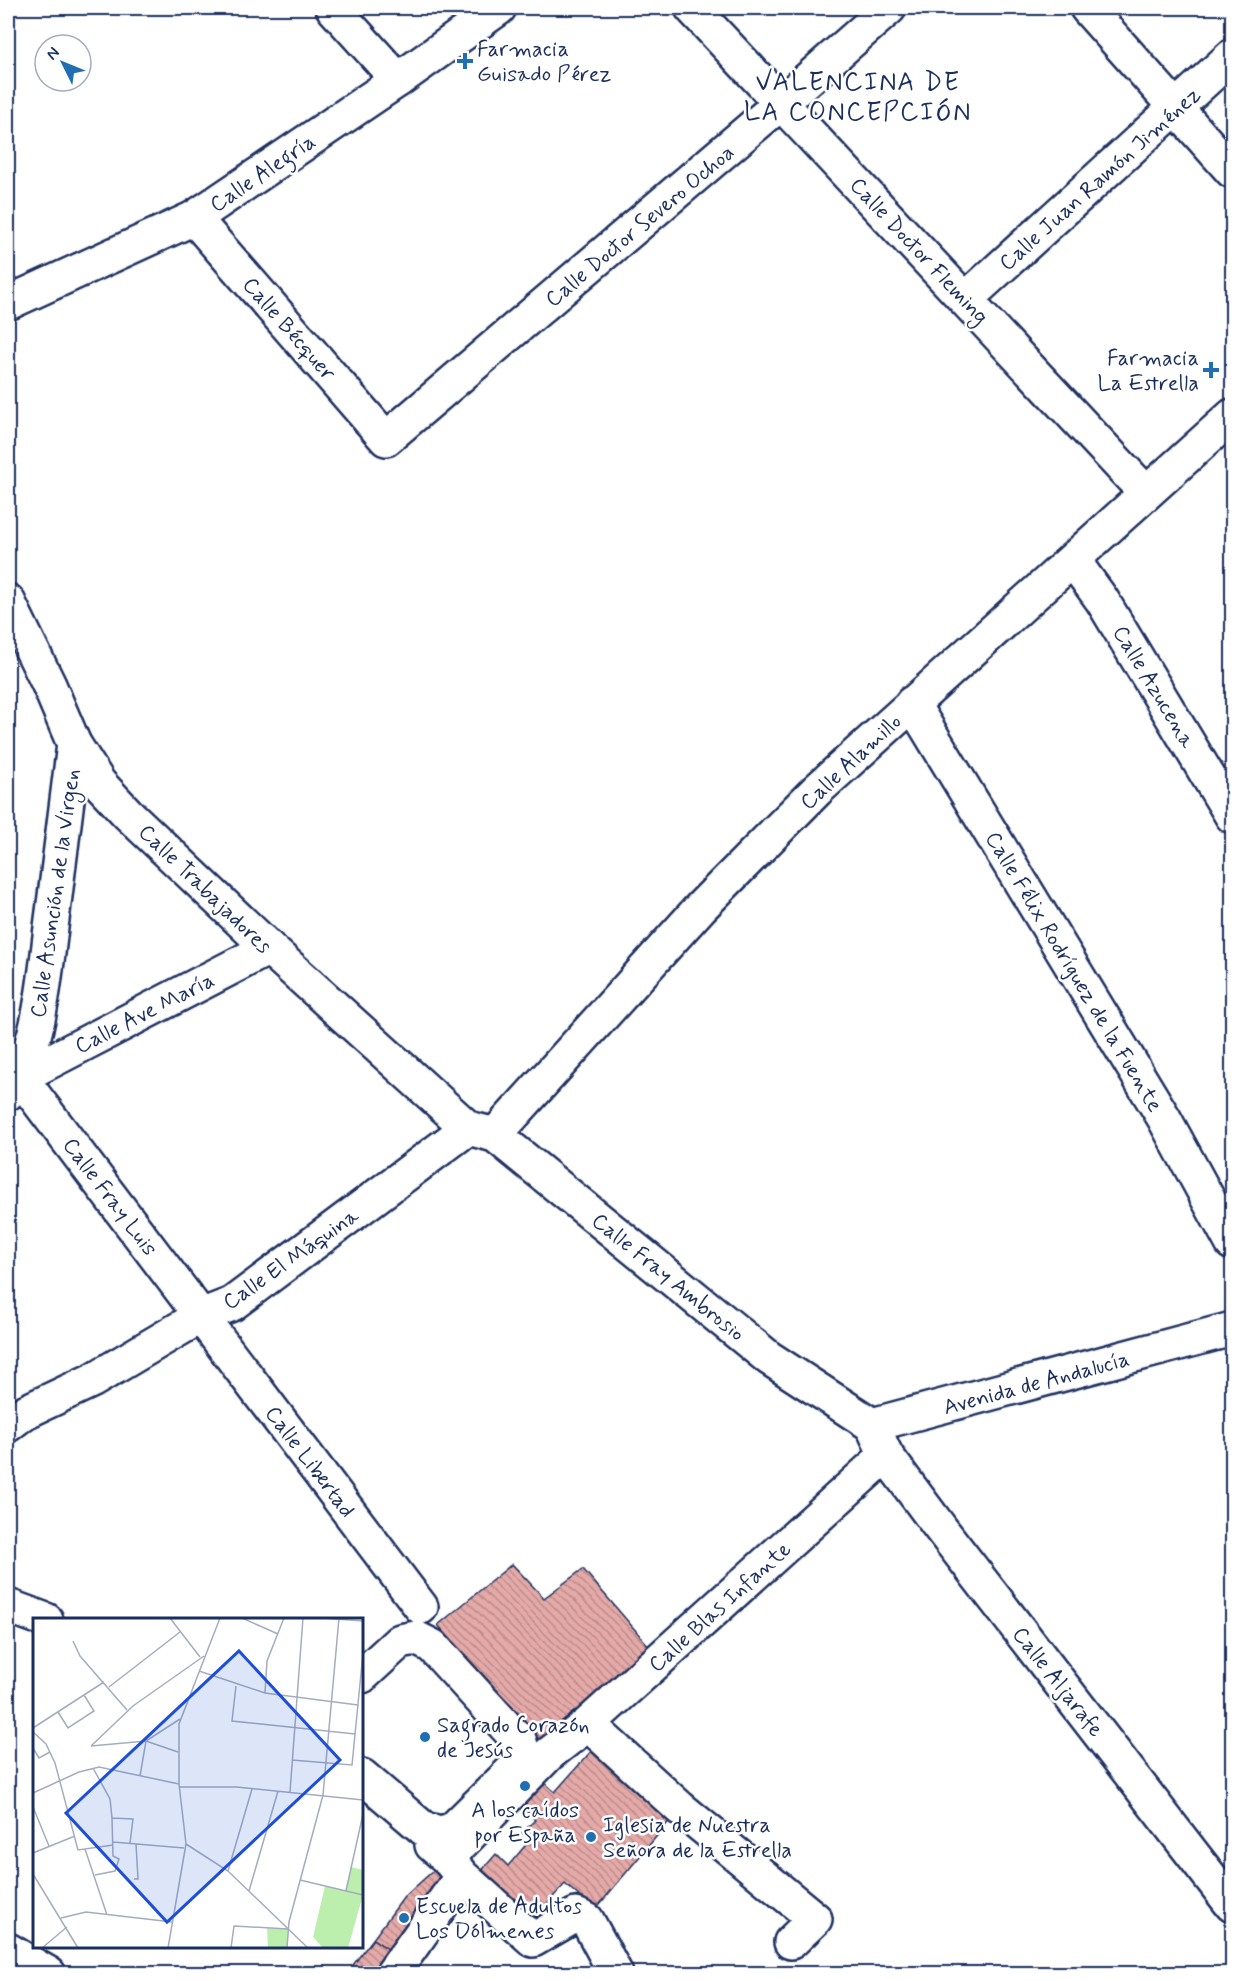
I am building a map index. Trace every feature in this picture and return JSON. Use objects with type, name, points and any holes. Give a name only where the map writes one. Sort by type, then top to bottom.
[{"type":"street","points":[[333,8],[398,80]]},
{"type":"street","name":"Calle Alegría","points":[[8,303],[194,218],[398,80],[499,8]]},
{"type":"street","name":"Calle Doctor Fleming","points":[[692,8],[783,102],[1146,493]]},
{"type":"street","name":"Calle Doctor Severo Ochoa","points":[[386,439],[783,102],[889,8]]},
{"type":"street","points":[[1087,8],[1233,171]]},
{"type":"street","name":"Calle Juan Ramón Jiménez","points":[[966,299],[1233,56]]},
{"type":"street","name":"Calle Bécquer","points":[[194,218],[386,439]]},
{"type":"street","name":"Calle Alamillo","points":[[482,1131],[817,789],[1233,416]]},
{"type":"street","name":"Calle Azucena","points":[[1073,560],[1102,600],[1233,816]]},
{"type":"street","name":"Calle Trabajadores","points":[[8,601],[49,685],[74,744],[99,783],[128,814],[269,948],[482,1131]]},
{"type":"street","name":"Calle Félix Rodríguez de la Fuente","points":[[912,703],[1164,1118],[1233,1243]]},
{"type":"street","name":"Calle Asunción de la Virgen","points":[[14,1085],[33,1043],[44,982],[74,744]]},
{"type":"street","name":"Calle Ave María","points":[[14,1085],[269,948]]},
{"type":"street","name":"Calle Fray Luis","points":[[14,1085],[201,1316]]},
{"type":"street","name":"Calle El Máquina","points":[[8,1425],[25,1412],[93,1380],[201,1316],[232,1304],[482,1131]]},
{"type":"street","name":"Calle Fray Ambrosio","points":[[482,1131],[769,1358],[872,1425]]},
{"type":"street","name":"Calle Libertad","points":[[201,1316],[421,1607],[549,1754]]},
{"type":"street","name":"Avenida de Andalucía","points":[[872,1425],[1233,1329]]},
{"type":"street","points":[[872,1425],[886,1455]]},
{"type":"street","name":"Calle Blas Infante","points":[[392,1974],[455,1867],[549,1754],[588,1724],[886,1455]]},
{"type":"street","name":"Calle Aljarafe","points":[[886,1455],[1233,1905]]},
{"type":"street","points":[[8,1606],[41,1618]]},
{"type":"street","points":[[363,1664],[421,1607]]},
{"type":"street","points":[[363,1675],[400,1641],[416,1638],[432,1646],[520,1742],[523,1754],[520,1763],[452,1830],[440,1833],[424,1829],[363,1777]]},
{"type":"street","points":[[588,1724],[680,1808],[814,1919],[791,1942]]},
{"type":"street","points":[[363,1787],[455,1867],[533,1940],[576,1915],[587,1920],[616,1974]]},
{"type":"street","points":[[8,1950],[49,1974]]},
{"type":"building","points":[[512,1564],[544,1598],[583,1569],[660,1659],[549,1754],[438,1625]]},
{"type":"building","name":"Iglesia de Nuestra Señora de la Estrella","points":[[594,1748],[671,1819],[595,1910],[565,1884],[530,1922],[478,1875],[496,1854],[508,1866],[530,1840],[522,1833],[535,1820],[514,1799],[536,1775],[555,1792]]},
{"type":"building","name":"Escuela de Adultos Los Dólmenes","points":[[434,1870],[447,1881],[394,1953],[373,1939],[404,1897]]},
{"type":"building","points":[[373,1939],[394,1953],[379,1974],[346,1974]]},
{"type":"place","name":"Farmacia Guisado Pérez","points":[[465,61]]},
{"type":"place","name":"Farmacia La Estrella","points":[[1211,370]]},
{"type":"place","name":"Sagrado Corazón de Jesús","points":[[425,1737]]},
{"type":"place","name":"A los caídos por España","points":[[525,1786]]},
{"type":"place","name":"Iglesia de Nuestra Señora de la Estrella","points":[[591,1837]]},
{"type":"place","name":"Escuela de Adultos Los Dólmenes","points":[[404,1918]]},
{"type":"district","name":"VALENCINA DE LA CONCEPCIÓN","points":[[858,96]]}]
